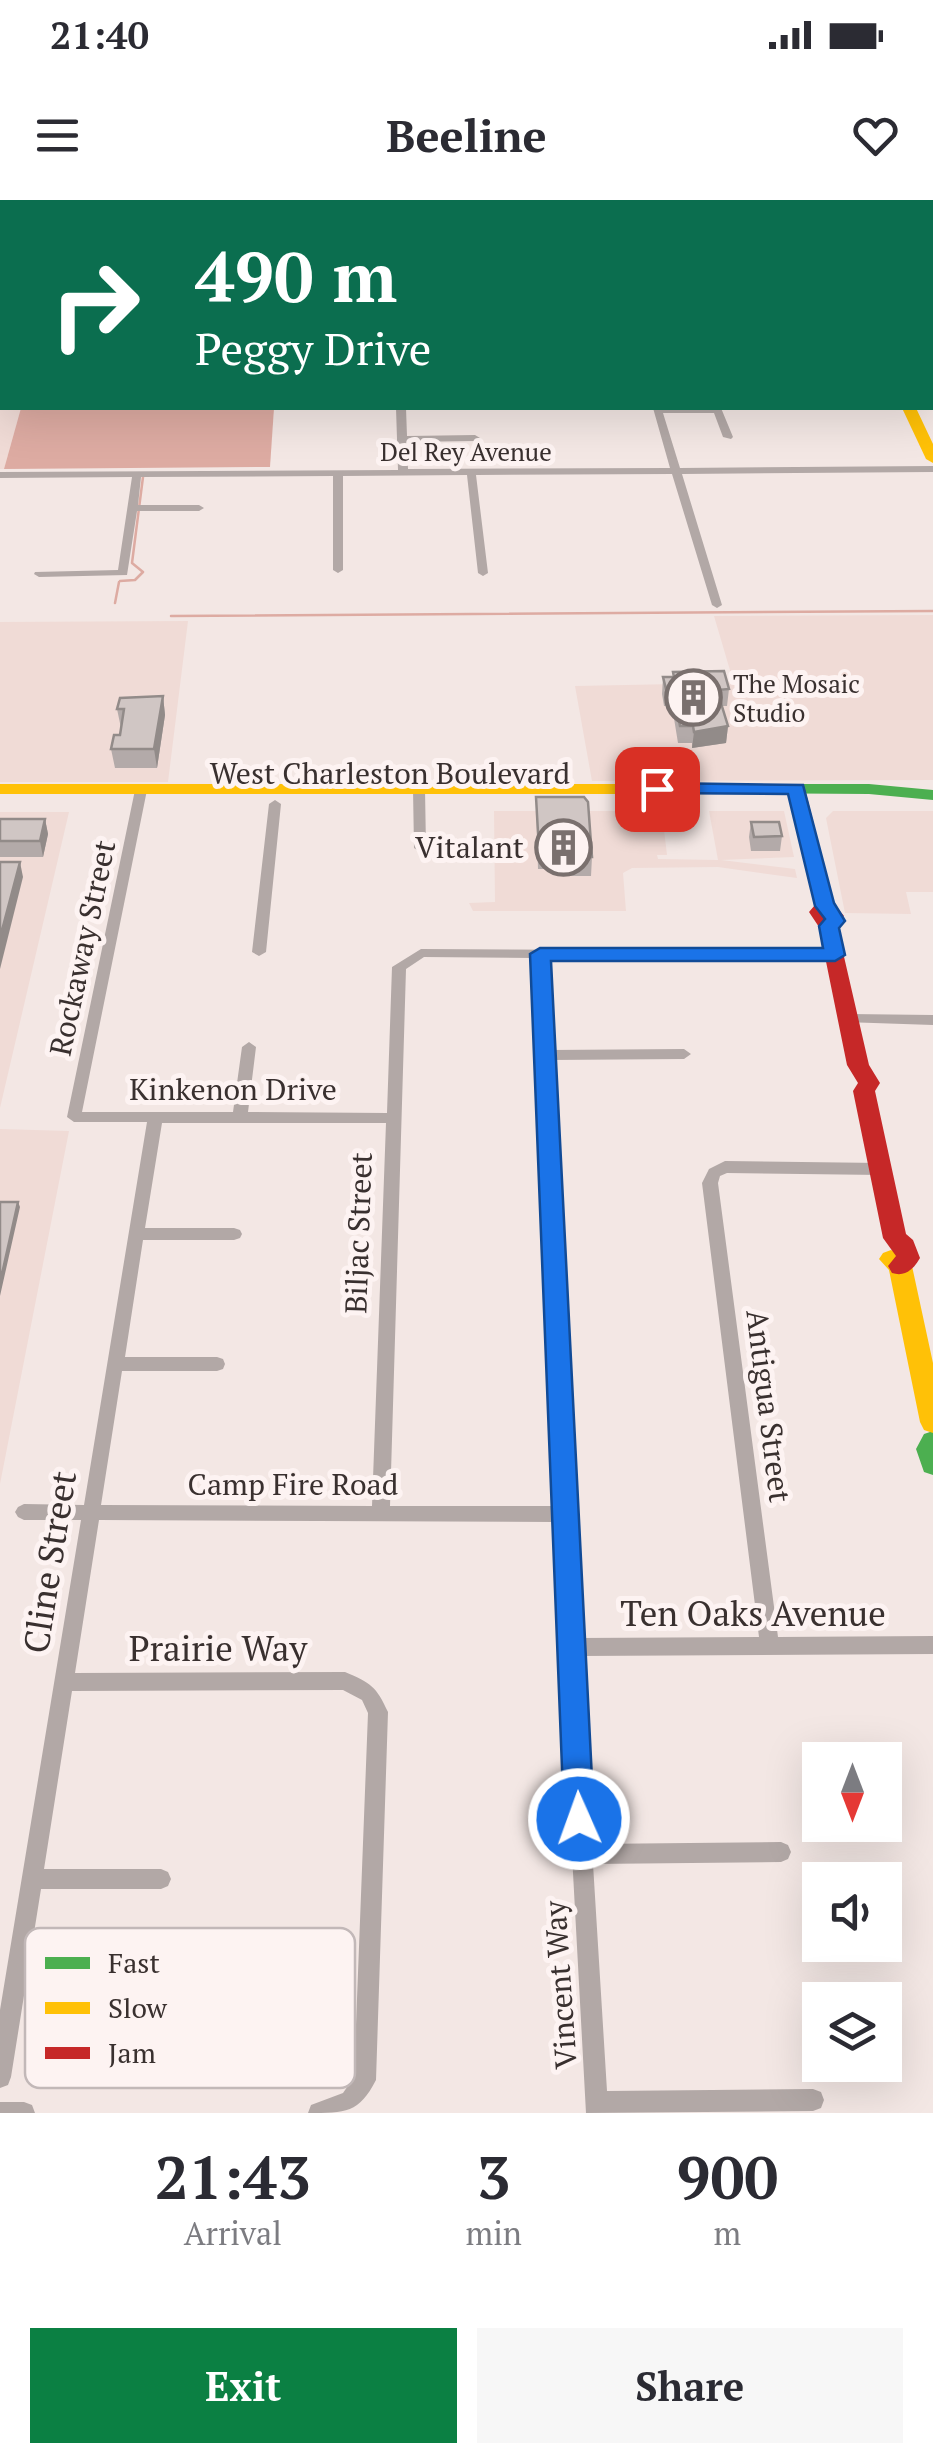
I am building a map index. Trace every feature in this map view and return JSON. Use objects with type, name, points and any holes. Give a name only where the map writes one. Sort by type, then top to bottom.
[{"type":"main road","points":[[910,410],[933,459]]},
{"type":"main road","name":"West Charleston Boulevard","points":[[0,804],[140,797],[798,796],[870,788],[898,796],[933,796]]},
{"type":"main road","name":"West Charleston Boulevard","points":[[0,789],[275,804],[420,796]]},
{"type":"main road","points":[[798,796],[858,1065],[852,1073],[854,1082],[864,1091],[896,1238],[888,1246],[890,1258],[900,1266],[928,1378],[933,1422]]},
{"type":"main road","points":[[933,1442],[929,1449],[933,1464]]},
{"type":"street","points":[[401,410],[403,472]]},
{"type":"street","points":[[657,410],[717,605]]},
{"type":"street","points":[[719,410],[728,437]]},
{"type":"street","points":[[403,438],[475,438]]},
{"type":"street","name":"Del Rey Avenue","points":[[0,475],[933,469]]},
{"type":"street","points":[[338,472],[338,570]]},
{"type":"street","points":[[471,472],[483,574]]},
{"type":"street","points":[[39,574],[123,572],[137,474]]},
{"type":"street","points":[[132,508],[199,508]]},
{"type":"street","points":[[420,796],[420,848]]},
{"type":"street","name":"Rockaway Street","points":[[74,1117],[140,797]]},
{"type":"street","points":[[259,952],[275,804]]},
{"type":"street","name":"Biljac Street","points":[[381,1513],[399,967],[407,958],[421,953],[540,954]]},
{"type":"street","points":[[540,954],[835,955]]},
{"type":"street","name":"Vincent Way","points":[[540,954],[562,1514],[573,1647],[580,1854],[596,2108]]},
{"type":"street","points":[[849,1019],[933,1020]]},
{"type":"street","points":[[240,1118],[249,1047]]},
{"type":"street","points":[[543,1055],[684,1054]]},
{"type":"street","name":"Kinkenon Drive","points":[[74,1117],[393,1118]]},
{"type":"street","name":"Cline Street","points":[[0,2078],[156,1118]]},
{"type":"street","name":"Antigua Street","points":[[770,1646],[710,1183],[714,1173],[726,1167],[880,1169]]},
{"type":"street","points":[[136,1234],[234,1234]]},
{"type":"street","points":[[116,1364],[217,1364]]},
{"type":"street","name":"Camp Fire Road","points":[[24,1512],[562,1514]]},
{"type":"street","name":"Ten Oaks Avenue","points":[[573,1647],[933,1645]]},
{"type":"street","name":"Prairie Way","points":[[63,1682],[345,1682],[369,1694],[378,1712],[364,2080],[350,2102],[319,2113]]},
{"type":"street","points":[[580,1854],[780,1852]]},
{"type":"street","points":[[32,1878],[161,1878]]},
{"type":"street","points":[[596,2108],[813,2100]]},
{"type":"street","points":[[0,2113],[24,2113]]},
{"type":"shaded area","points":[[0,410],[20,410],[4,469],[0,469]]},
{"type":"shaded area","points":[[20,410],[274,410],[270,467],[4,469]]},
{"type":"shaded area","points":[[933,615],[933,780],[592,781],[575,686],[728,683],[732,677],[714,616]]},
{"type":"shaded area","points":[[188,621],[168,782],[0,782],[0,622]]},
{"type":"shaded area","points":[[494,811],[652,811],[653,821],[663,821],[667,855],[657,855],[658,859],[718,860],[709,811],[784,811],[794,857],[721,860],[795,869],[797,878],[718,867],[632,868],[623,873],[626,911],[473,911],[469,903],[495,902]]},
{"type":"shaded area","points":[[833,811],[933,811],[933,892],[906,892],[911,914],[845,913],[826,818]]},
{"type":"shaded area","points":[[0,812],[69,812],[0,1108]]},
{"type":"shaded area","points":[[0,1129],[69,1131],[0,1484]]},
{"type":"building","points":[[724,671],[729,689],[717,690],[728,726],[694,732],[693,726],[680,726],[673,689],[666,689],[663,677],[674,677],[673,672]]},
{"type":"building","points":[[163,696],[154,749],[111,749],[114,735],[120,735],[124,709],[117,709],[120,698]]},
{"type":"building","name":"Vitalant","points":[[536,797],[584,797],[588,802],[592,857],[569,857],[568,850],[539,850]]},
{"type":"building","points":[[0,819],[45,819],[40,841],[0,841]]},
{"type":"building","points":[[751,822],[779,822],[782,836],[754,837]]},
{"type":"building","points":[[0,862],[20,862],[0,938]]},
{"type":"building","points":[[0,1202],[18,1202],[0,1283]]},
{"type":"waterway","points":[[120,581],[135,580],[143,572],[132,563],[143,477]]},
{"type":"waterway","points":[[115,603],[119,582]]},
{"type":"waterway","points":[[171,616],[933,611]]},
{"type":"traffic: fast","points":[[747,789],[869,789],[933,795]]},
{"type":"traffic: fast","points":[[933,1442],[929,1449],[933,1464]]},
{"type":"traffic: slow","points":[[910,410],[933,459]]},
{"type":"traffic: slow","points":[[0,789],[747,789]]},
{"type":"traffic: slow","points":[[891,1259],[900,1266],[933,1422]]},
{"type":"traffic: jam","points":[[796,789],[825,906],[834,916]]},
{"type":"traffic: jam","points":[[825,906],[819,912],[829,926],[858,1065],[869,1083],[864,1091],[895,1238],[905,1246],[908,1258],[900,1266]]},
{"type":"place","name":"The Mosaic Studio","points":[[694,698]]},
{"type":"place","name":"Vitalant","points":[[563,848]]},
{"type":"route","points":[[579,1819],[573,1647],[562,1514],[540,954],[835,955],[829,926],[835,921],[833,912],[825,906],[796,788],[657,789]]}]
